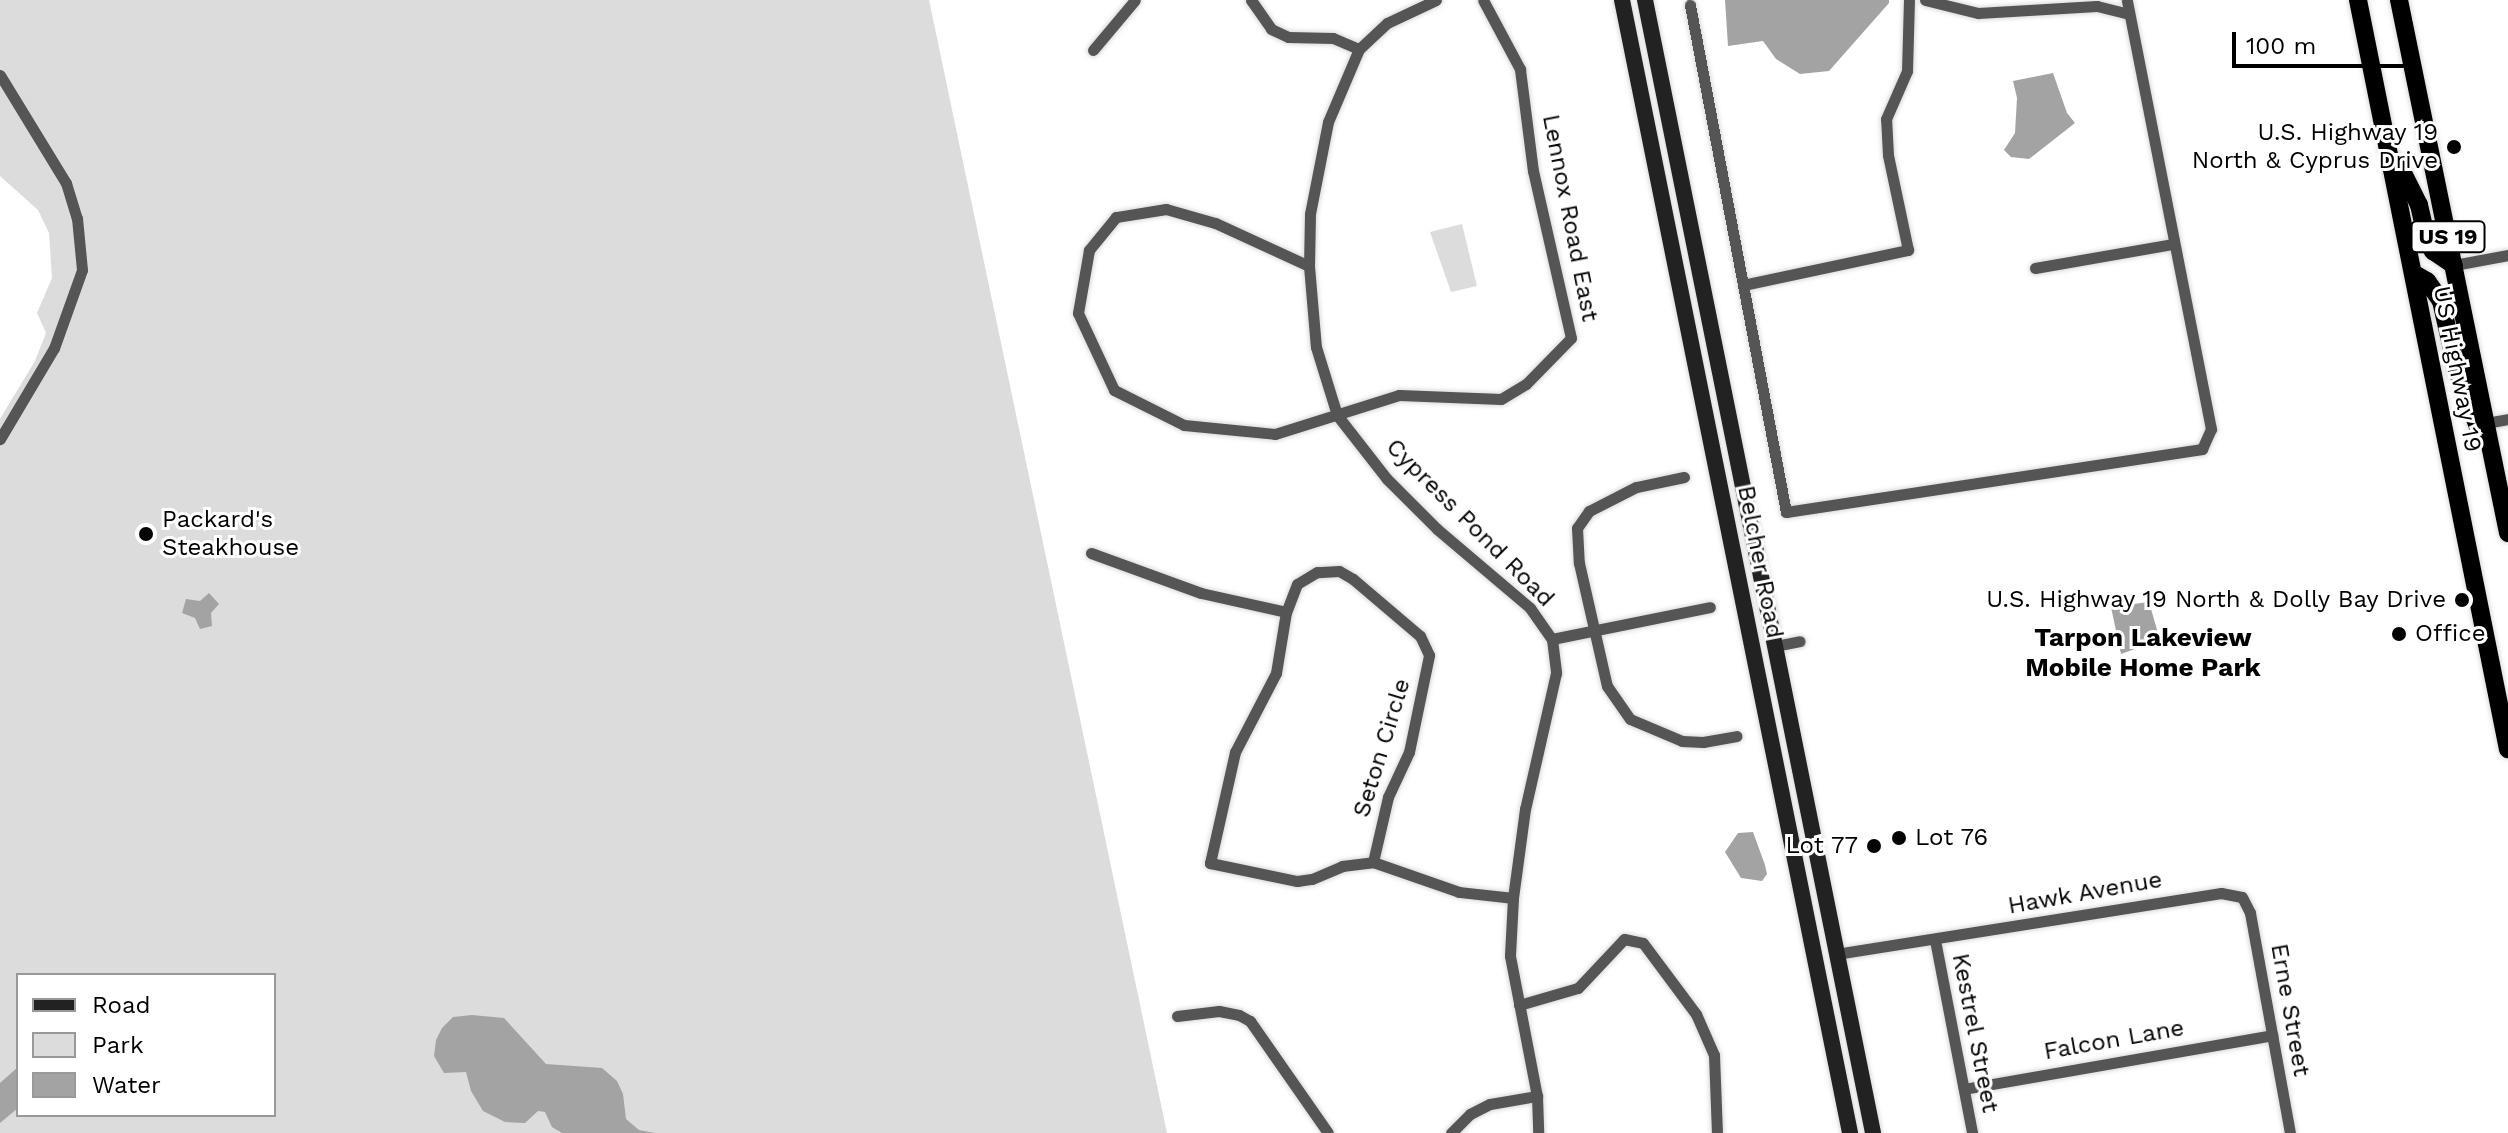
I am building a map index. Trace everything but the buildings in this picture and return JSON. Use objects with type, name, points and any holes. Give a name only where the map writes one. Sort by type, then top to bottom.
[{"type":"highway","name":"US Highway 19","points":[[2358,0],[2508,749]]},
{"type":"highway","points":[[2385,0],[2411,57]]},
{"type":"highway","name":"US Highway 19","points":[[2399,0],[2508,533]]},
{"type":"highway","points":[[2387,139],[2419,205],[2427,241],[2433,251],[2454,265]]},
{"type":"highway","points":[[2413,273],[2427,281],[2441,301],[2457,371],[2496,474]]},
{"type":"highway","points":[[2482,613],[2508,678]]},
{"type":"main road","name":"Belcher Road","points":[[1622,0],[1850,1133]]},
{"type":"main road","name":"Belcher Road","points":[[1645,0],[1873,1133]]},
{"type":"street","points":[[1093,50],[1135,0]]},
{"type":"street","points":[[1251,0],[1271,29],[1288,37],[1340,40],[1359,49]]},
{"type":"street","name":"Cypress Pond Road","points":[[1436,0],[1387,23],[1359,49],[1328,122],[1310,214],[1309,266],[1316,347],[1337,415],[1387,479],[1437,529],[1530,608],[1552,639],[1556,673],[1525,809],[1513,898],[1510,956],[1537,1096],[1538,1133]]},
{"type":"street","name":"Lennox Road East","points":[[1337,415],[1399,395],[1501,399],[1526,384],[1571,338],[1533,171],[1520,69],[1483,0]]},
{"type":"street","points":[[1743,285],[1908,250],[1888,155],[1886,119],[1907,71],[1909,0]]},
{"type":"street","points":[[1925,0],[1978,13],[2097,6],[2128,14]]},
{"type":"street","points":[[1690,5],[1786,512],[2202,449],[2211,429],[2172,244],[2127,0]]},
{"type":"street","points":[[0,75],[66,183],[77,218],[82,253],[82,270],[54,348],[0,439]]},
{"type":"street","points":[[1309,266],[1215,223],[1166,209],[1116,217],[1089,250],[1078,313],[1114,390],[1184,425],[1275,434],[1337,415]]},
{"type":"street","points":[[2035,268],[2172,244]]},
{"type":"street","points":[[2454,265],[2508,255]]},
{"type":"street","points":[[2486,423],[2508,419]]},
{"type":"street","points":[[1684,477],[1636,487],[1583,516],[1577,528],[1576,547],[1610,693],[1630,719],[1682,741],[1703,742],[1736,736]]},
{"type":"street","points":[[1091,553],[1201,593],[1286,612]]},
{"type":"street","name":"Seton Circle","points":[[1339,571],[1353,579],[1427,646],[1427,676],[1412,737],[1388,797],[1373,862],[1342,866],[1312,879],[1297,881],[1210,863],[1235,752],[1276,673],[1286,612],[1297,584],[1317,572],[1339,571]]},
{"type":"street","points":[[1552,639],[1710,607]]},
{"type":"street","points":[[1775,646],[1800,641]]},
{"type":"street","points":[[1373,862],[1459,892],[1513,898]]},
{"type":"street","name":"Hawk Avenue","points":[[1836,954],[2221,893],[2242,897]]},
{"type":"street","name":"Erne Street","points":[[2242,897],[2250,913],[2290,1133]]},
{"type":"street","points":[[1519,1005],[1578,988],[1624,939],[1643,943],[1696,1014],[1714,1055],[1717,1133]]},
{"type":"street","name":"Kestrel Street","points":[[1935,940],[1972,1133]]},
{"type":"street","points":[[1177,1016],[1219,1011],[1250,1021],[1328,1133]]},
{"type":"street","name":"Falcon Lane","points":[[1964,1089],[2272,1035]]},
{"type":"street","points":[[1451,1133],[1470,1114],[1490,1104],[1537,1096]]},
{"type":"green space","points":[[0,0],[929,0],[1167,1133],[0,1133],[0,419],[35,361],[46,333],[37,313],[52,278],[49,233],[38,210],[0,176]]},
{"type":"green space","points":[[1462,224],[1477,286],[1451,292],[1430,232]]},
{"type":"water","points":[[1725,0],[1889,0],[1889,3],[1829,71],[1800,74],[1776,59],[1763,41],[1728,46]]},
{"type":"water","points":[[2053,73],[2067,113],[2075,123],[2029,159],[2011,157],[2004,150],[2015,133],[2017,98],[2013,81]]},
{"type":"water","points":[[209,593],[219,604],[211,613],[212,626],[200,629],[195,618],[182,613],[186,599],[200,601]]},
{"type":"water","points":[[2149,602],[2160,640],[2121,654],[2111,607]]},
{"type":"water","points":[[1753,832],[1767,874],[1762,881],[1741,878],[1725,852],[1738,833]]},
{"type":"water","points":[[453,1017],[504,1018],[546,1064],[602,1068],[617,1081],[623,1094],[626,1119],[639,1130],[655,1133],[562,1133],[552,1127],[545,1112],[538,1111],[525,1123],[505,1122],[483,1111],[471,1091],[466,1072],[444,1073],[434,1056],[436,1040],[442,1028]]},
{"type":"water","points":[[16,1069],[16,1110],[0,1123],[0,1083]]},
{"type":"place","name":"U.S. Highway 19 North & Cyprus Drive","points":[[2454,147]]},
{"type":"place","name":"Packard's Steakhouse","points":[[146,534]]},
{"type":"place","name":"U.S. Highway 19 North & Dolly Bay Drive","points":[[2462,600]]},
{"type":"place","name":"Office","points":[[2399,634]]},
{"type":"place","name":"Lot 76","points":[[1899,838]]},
{"type":"place","name":"Lot 77","points":[[1874,846]]},
{"type":"district","name":"Tarpon Lakeview Mobile Home Park","points":[[2143,653]]}]
